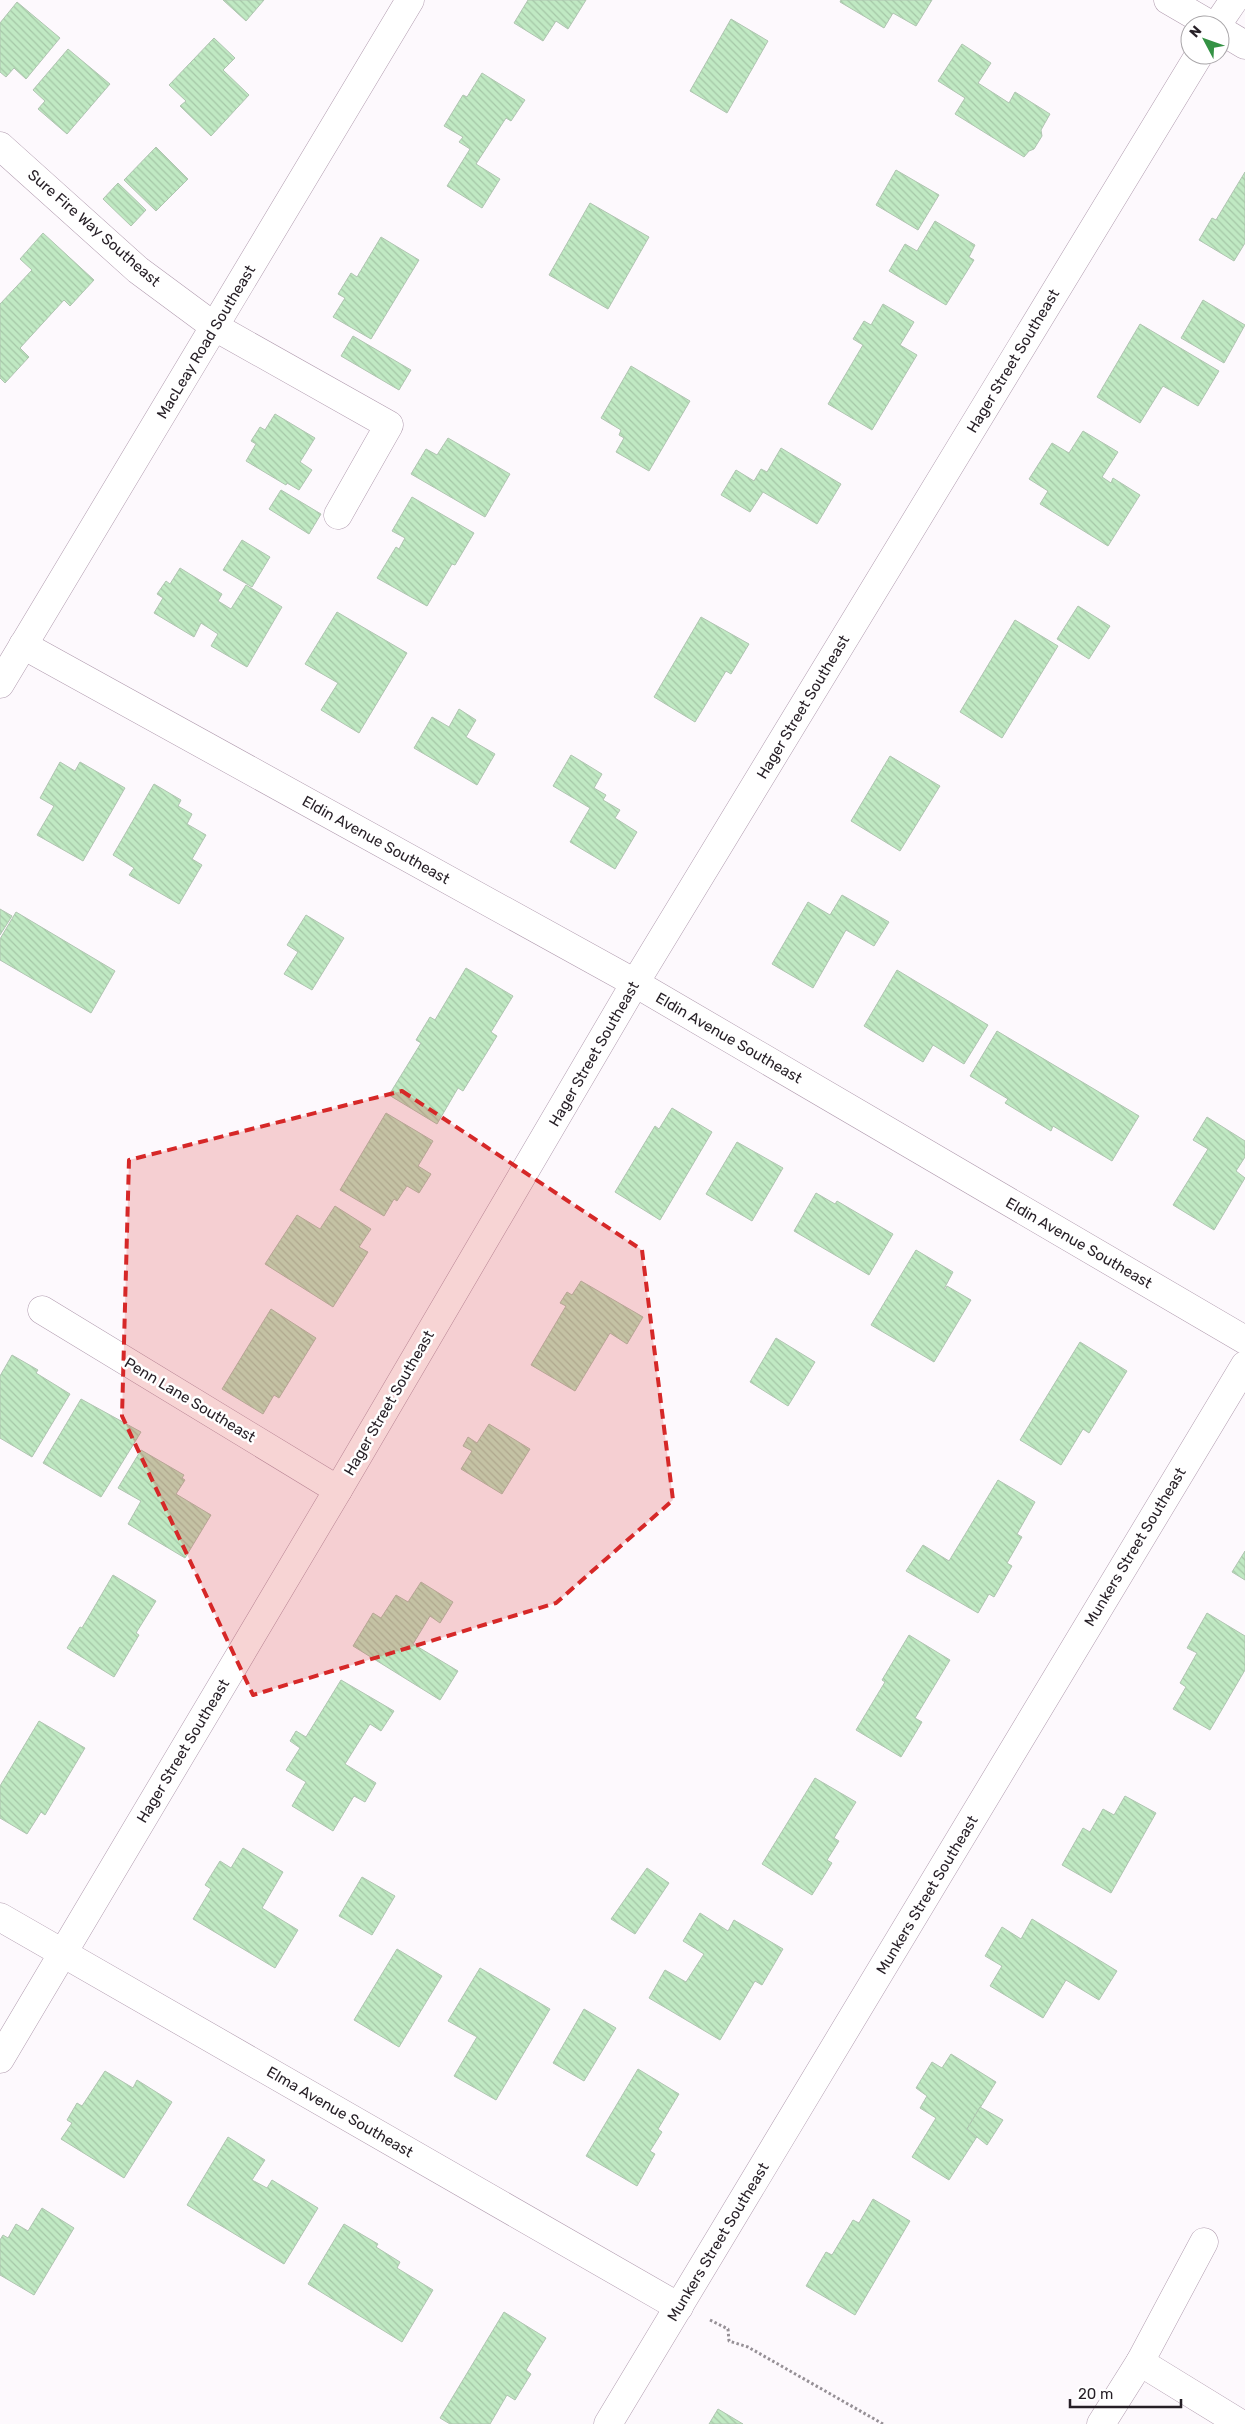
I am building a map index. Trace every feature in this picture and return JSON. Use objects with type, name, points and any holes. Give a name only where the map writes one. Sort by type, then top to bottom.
[{"type":"street","name":"MacLeay Road Southeast","points":[[0,684],[410,0]]},
{"type":"street","points":[[1168,0],[1194,15]]},
{"type":"street","points":[[1224,15],[1234,0]]},
{"type":"street","points":[[1230,36],[1245,45]]},
{"type":"street","name":"Hager Street Southeast","points":[[0,2059],[338,1490],[635,983],[1193,65]]},
{"type":"street","name":"Sure Fire Way Southeast","points":[[0,146],[138,270],[215,327],[389,425],[338,515]]},
{"type":"street","name":"Eldin Avenue Southeast","points":[[24,645],[635,983],[1245,1340]]},
{"type":"street","name":"Penn Lane Southeast","points":[[42,1310],[338,1490]]},
{"type":"street","name":"Munkers Street Southeast","points":[[608,2424],[1245,1365]]},
{"type":"street","name":"Elma Avenue Southeast","points":[[0,1917],[680,2307]]},
{"type":"street","points":[[1102,2424],[1140,2362],[1204,2242]]},
{"type":"street","points":[[1140,2362],[1241,2424]]},
{"type":"path","points":[[680,2307],[728,2329],[729,2341],[748,2347],[883,2424]]},
{"type":"highlighted area","points":[[402,1091],[642,1250],[673,1500],[556,1603],[253,1695],[122,1416],[129,1160]]},
{"type":"building","points":[[223,0],[264,0],[246,21]]},
{"type":"building","points":[[528,0],[586,0],[568,29],[556,21],[543,41],[514,23]]},
{"type":"building","points":[[841,0],[932,0],[916,26],[893,13],[884,28],[840,2]]},
{"type":"building","points":[[17,2],[60,38],[26,79],[14,68],[6,77],[0,72],[0,23]]},
{"type":"building","points":[[731,19],[768,41],[727,113],[690,91]]},
{"type":"building","points":[[214,38],[235,58],[223,70],[249,95],[211,136],[180,106],[186,101],[169,85]]},
{"type":"building","points":[[962,44],[991,63],[978,83],[1009,103],[1015,92],[1050,114],[1041,130],[1042,136],[1034,149],[1029,151],[1024,157],[955,114],[965,98],[938,81]]},
{"type":"building","points":[[68,49],[110,84],[67,134],[38,109],[45,101],[33,90]]},
{"type":"building","points":[[482,73],[525,100],[511,121],[506,118],[476,164],[500,179],[482,208],[447,186],[470,149],[459,142],[463,137],[444,126],[463,95],[467,97]]},
{"type":"building","points":[[156,147],[188,179],[156,211],[124,180]]},
{"type":"building","points":[[896,170],[939,195],[918,230],[876,205]]},
{"type":"building","points":[[1245,172],[1245,243],[1234,261],[1199,240],[1212,218],[1216,220]]},
{"type":"building","points":[[118,183],[146,210],[131,226],[103,199]]},
{"type":"building","points":[[590,203],[649,237],[608,309],[549,275]]},
{"type":"building","points":[[935,221],[975,245],[969,257],[974,260],[946,305],[889,271],[905,244],[917,251]]},
{"type":"building","points":[[43,233],[94,280],[70,306],[64,300],[20,348],[29,357],[5,383],[0,378],[0,304],[32,270],[20,259]]},
{"type":"building","points":[[381,237],[419,260],[371,339],[333,317],[345,298],[338,294],[351,273],[357,277]]},
{"type":"building","points":[[1203,300],[1245,325],[1224,363],[1181,338]]},
{"type":"building","points":[[883,304],[914,322],[900,345],[917,355],[872,430],[828,404],[863,345],[853,339],[864,321],[871,325]]},
{"type":"building","points":[[1140,324],[1219,371],[1198,406],[1163,386],[1140,423],[1097,397]]},
{"type":"building","points":[[353,336],[411,370],[399,390],[341,356]]},
{"type":"building","points":[[631,366],[690,401],[649,471],[616,452],[624,438],[619,435],[621,430],[601,418]]},
{"type":"building","points":[[275,414],[315,438],[300,462],[312,470],[299,490],[287,483],[286,485],[246,461],[256,444],[251,441],[260,427],[265,430]]},
{"type":"building","points":[[1083,431],[1118,452],[1102,477],[1111,483],[1113,478],[1140,495],[1108,546],[1040,504],[1048,491],[1029,479],[1052,443],[1069,453]]},
{"type":"building","points":[[448,438],[510,474],[485,517],[411,474],[426,449],[437,455]]},
{"type":"building","points":[[781,448],[841,484],[817,524],[763,492],[750,512],[721,495],[736,470],[754,481],[761,469],[767,472]]},
{"type":"building","points":[[281,490],[321,514],[309,534],[269,509]]},
{"type":"building","points":[[412,497],[474,533],[455,565],[452,564],[427,606],[377,578],[396,547],[399,549],[405,538],[392,531]]},
{"type":"building","points":[[242,540],[270,557],[252,587],[223,570]]},
{"type":"building","points":[[180,568],[222,594],[218,601],[231,609],[246,585],[282,607],[247,667],[211,646],[218,634],[201,623],[194,637],[154,613],[163,598],[157,594],[166,581],[170,584]]},
{"type":"building","points":[[1078,606],[1110,626],[1089,659],[1057,639]]},
{"type":"building","points":[[337,612],[407,653],[359,733],[321,710],[338,683],[305,664]]},
{"type":"building","points":[[701,617],[749,644],[731,674],[726,671],[695,722],[654,697]]},
{"type":"building","points":[[1015,620],[1058,646],[1002,738],[960,712]]},
{"type":"building","points":[[459,709],[476,720],[466,737],[495,754],[477,785],[414,748],[432,717],[449,727]]},
{"type":"building","points":[[571,755],[602,774],[594,788],[606,795],[603,800],[620,810],[615,818],[637,832],[615,869],[570,842],[590,808],[553,786]]},
{"type":"building","points":[[890,756],[940,786],[900,851],[851,821]]},
{"type":"building","points":[[60,762],[75,771],[80,762],[125,788],[83,861],[37,835],[54,806],[40,798]]},
{"type":"building","points":[[154,784],[181,800],[178,806],[192,814],[187,824],[206,835],[192,859],[202,865],[179,904],[129,875],[134,868],[113,855]]},
{"type":"building","points":[[842,895],[889,922],[874,946],[846,930],[813,988],[772,964],[808,902],[830,915]]},
{"type":"building","points":[[0,909],[12,916],[0,935]]},
{"type":"building","points":[[16,912],[115,971],[91,1013],[0,960],[0,939]]},
{"type":"building","points":[[306,915],[344,938],[312,990],[284,974],[298,952],[287,945]]},
{"type":"building","points":[[466,968],[513,996],[491,1032],[497,1036],[463,1091],[458,1088],[437,1124],[389,1095],[421,1043],[416,1040],[430,1017],[435,1020]]},
{"type":"building","points":[[897,970],[988,1025],[964,1064],[933,1045],[923,1062],[864,1026]]},
{"type":"building","points":[[997,1031],[1139,1116],[1112,1161],[1053,1126],[1051,1131],[1005,1103],[1008,1099],[970,1076]]},
{"type":"building","points":[[672,1108],[712,1132],[660,1220],[615,1192],[655,1126],[659,1129]]},
{"type":"building","points":[[386,1113],[433,1141],[418,1166],[431,1174],[419,1193],[407,1186],[397,1201],[394,1199],[384,1216],[340,1190]]},
{"type":"building","points":[[1207,1117],[1245,1141],[1245,1157],[1236,1171],[1245,1178],[1214,1230],[1173,1205],[1208,1149],[1193,1140]]},
{"type":"building","points":[[737,1142],[783,1168],[752,1221],[706,1194]]},
{"type":"building","points":[[816,1193],[835,1204],[837,1201],[893,1234],[869,1275],[794,1231]]},
{"type":"building","points":[[335,1206],[371,1229],[359,1247],[368,1252],[333,1307],[265,1264],[297,1215],[320,1229]]},
{"type":"building","points":[[916,1250],[953,1272],[945,1290],[947,1286],[971,1300],[934,1362],[871,1325]]},
{"type":"building","points":[[581,1281],[643,1317],[627,1344],[610,1333],[575,1391],[531,1365],[566,1306],[560,1303],[567,1292],[572,1295]]},
{"type":"building","points":[[271,1309],[316,1338],[279,1398],[274,1395],[263,1414],[222,1389]]},
{"type":"building","points":[[776,1338],[815,1362],[788,1406],[750,1382]]},
{"type":"building","points":[[1080,1342],[1127,1371],[1089,1433],[1083,1429],[1061,1465],[1020,1440]]},
{"type":"building","points":[[12,1355],[38,1370],[36,1373],[70,1394],[32,1457],[0,1438],[0,1376]]},
{"type":"building","points":[[81,1399],[141,1432],[101,1497],[43,1463]]},
{"type":"building","points":[[489,1424],[530,1449],[502,1494],[461,1469],[472,1451],[463,1446],[468,1437],[477,1443]]},
{"type":"building","points":[[141,1450],[184,1475],[182,1478],[185,1480],[176,1494],[211,1515],[185,1558],[128,1524],[141,1501],[118,1488]]},
{"type":"building","points":[[998,1480],[1035,1502],[1017,1534],[1022,1537],[1007,1563],[1012,1566],[994,1597],[989,1594],[978,1613],[906,1571],[923,1545],[949,1561]]},
{"type":"building","points":[[1245,1551],[1245,1580],[1232,1572]]},
{"type":"building","points":[[113,1575],[156,1601],[136,1633],[139,1635],[114,1677],[67,1648],[80,1627],[82,1628]]},
{"type":"building","points":[[421,1582],[453,1602],[440,1623],[430,1616],[413,1644],[458,1671],[440,1700],[353,1646],[373,1613],[381,1618],[396,1595],[408,1602]]},
{"type":"building","points":[[1207,1613],[1245,1636],[1245,1670],[1210,1730],[1173,1709],[1186,1687],[1180,1683],[1197,1653],[1187,1648]]},
{"type":"building","points":[[909,1635],[950,1660],[915,1718],[922,1722],[901,1757],[856,1730],[885,1682],[882,1680]]},
{"type":"building","points":[[341,1680],[394,1711],[381,1731],[370,1724],[345,1764],[376,1783],[365,1802],[354,1796],[333,1831],[292,1806],[306,1782],[286,1770],[300,1748],[290,1741],[296,1731],[306,1737]]},
{"type":"building","points":[[39,1721],[85,1748],[45,1815],[41,1812],[27,1834],[0,1818],[0,1786]]},
{"type":"building","points":[[815,1778],[856,1802],[834,1838],[839,1841],[827,1860],[832,1863],[812,1895],[762,1864]]},
{"type":"building","points":[[1125,1796],[1156,1813],[1111,1893],[1062,1865],[1083,1828],[1090,1832],[1103,1809],[1114,1815]]},
{"type":"building","points":[[243,1848],[283,1872],[262,1908],[298,1930],[275,1968],[193,1919],[211,1889],[205,1885],[220,1861],[231,1868]]},
{"type":"building","points":[[647,1868],[669,1883],[635,1934],[611,1919]]},
{"type":"building","points":[[362,1877],[395,1896],[372,1935],[339,1916]]},
{"type":"building","points":[[700,1913],[728,1931],[734,1920],[783,1949],[762,1985],[755,1981],[720,2040],[649,1998],[665,1970],[686,1982],[704,1954],[683,1941]]},
{"type":"building","points":[[1032,1919],[1117,1971],[1099,2000],[1066,1980],[1043,2018],[990,1986],[1002,1966],[985,1956],[1002,1927],[1021,1939]]},
{"type":"building","points":[[397,1949],[442,1976],[399,2047],[354,2020]]},
{"type":"building","points":[[480,1968],[550,2009],[496,2100],[454,2076],[477,2037],[448,2021]]},
{"type":"building","points":[[584,2009],[616,2028],[584,2081],[553,2063]]},
{"type":"building","points":[[951,2054],[996,2082],[967,2129],[978,2135],[949,2180],[912,2157],[936,2118],[920,2108],[927,2096],[916,2088],[932,2062],[942,2068]]},
{"type":"building","points":[[638,2069],[679,2094],[658,2129],[662,2132],[650,2151],[655,2154],[637,2186],[586,2156]]},
{"type":"building","points":[[105,2071],[133,2088],[137,2080],[172,2102],[124,2178],[61,2139],[72,2123],[67,2120],[77,2103],[82,2106]]},
{"type":"building","points":[[980,2107],[1003,2120],[987,2145],[967,2129]]},
{"type":"building","points":[[228,2137],[265,2160],[252,2180],[267,2188],[272,2180],[318,2208],[284,2264],[187,2205]]},
{"type":"building","points":[[873,2199],[910,2221],[855,2315],[806,2286],[826,2252],[832,2255],[853,2220],[859,2223]]},
{"type":"building","points":[[42,2208],[74,2228],[34,2295],[0,2275],[0,2240],[3,2235],[8,2238],[16,2224],[28,2231]]},
{"type":"building","points":[[344,2224],[378,2244],[376,2247],[400,2262],[397,2268],[433,2290],[402,2342],[308,2284]]},
{"type":"building","points":[[504,2312],[546,2338],[526,2370],[531,2374],[515,2400],[507,2395],[490,2424],[450,2424],[440,2418]]},
{"type":"building","points":[[718,2409],[743,2424],[709,2424]]}]
